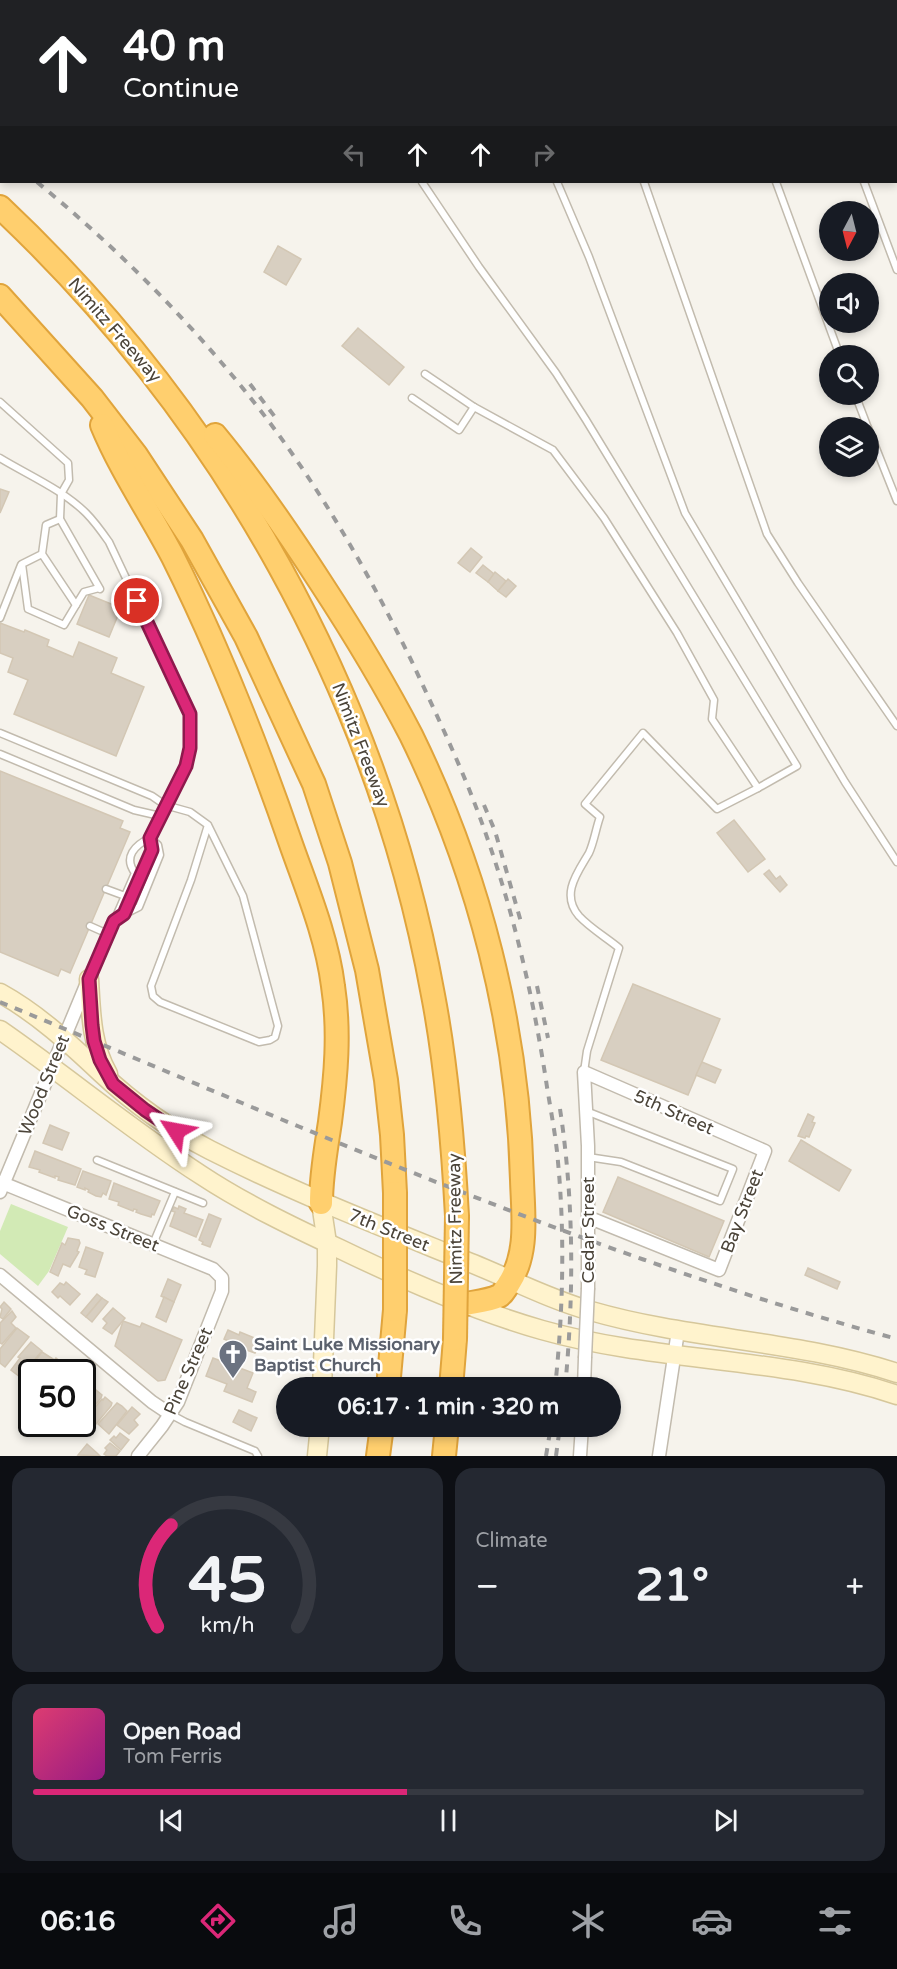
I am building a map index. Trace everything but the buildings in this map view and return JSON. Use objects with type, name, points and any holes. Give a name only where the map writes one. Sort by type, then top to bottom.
[{"type":"highway","name":"Nimitz Freeway","points":[[0,207],[68,275],[130,345],[192,425],[258,526],[314,632],[365,751],[384,804],[405,875],[431,983],[449,1103],[457,1216],[455,1339],[452,1377]]},
{"type":"highway","points":[[0,296],[92,398],[136,455],[207,565],[266,678],[302,763],[314,784],[347,890],[370,988],[387,1089],[395,1193],[395,1310],[389,1377]]},
{"type":"highway","points":[[130,345],[210,429],[286,530],[376,672],[412,737],[446,815],[465,868],[489,946],[516,1080],[524,1230],[520,1258],[512,1279],[501,1295],[465,1304]]},
{"type":"highway","points":[[92,398],[111,448],[162,536],[224,666],[261,756],[321,931],[333,986],[337,1031],[335,1077],[321,1179],[321,1203]]},
{"type":"highway","points":[[378,1456],[381,1437]]},
{"type":"highway","points":[[444,1456],[446,1437]]},
{"type":"main road","points":[[89,979],[94,1041],[100,1060],[113,1084]]},
{"type":"main road","name":"7th Street","points":[[0,993],[25,1007],[113,1084],[176,1131],[209,1150],[321,1203],[589,1310],[678,1331],[841,1356],[897,1373]]},
{"type":"main road","name":"7th Street","points":[[0,1030],[51,1065],[143,1136],[202,1176],[259,1210],[425,1289],[545,1331],[604,1344],[809,1373],[897,1395]]},
{"type":"main road","points":[[321,1203],[327,1243],[322,1377]]},
{"type":"main road","points":[[317,1456],[319,1437]]},
{"type":"street","name":"Wood Street","points":[[1,1185],[89,979]]},
{"type":"street","name":"Cedar Street","points":[[584,1072],[590,1218],[584,1377]]},
{"type":"street","name":"5th Street","points":[[584,1072],[765,1151]]},
{"type":"street","name":"Bay Street","points":[[590,1218],[718,1270],[765,1151]]},
{"type":"street","name":"Goss Street","points":[[1,1185],[213,1269],[222,1278]]},
{"type":"street","points":[[0,1275],[152,1402],[170,1414]]},
{"type":"street","name":"Pine Street","points":[[138,1456],[178,1402],[222,1291],[222,1278]]},
{"type":"street","points":[[659,1456],[678,1331]]},
{"type":"street","points":[[580,1456],[581,1437]]},
{"type":"lane","points":[[423,183],[478,267],[556,374],[586,420],[797,766],[717,809],[643,734],[585,804],[600,817],[589,852],[575,873],[572,902],[578,915],[619,948],[587,1051],[584,1072]]},
{"type":"lane","points":[[557,183],[589,257],[686,513],[845,782],[897,862]]},
{"type":"lane","points":[[644,183],[767,534],[798,583],[897,726]]},
{"type":"lane","points":[[777,183],[836,345]]},
{"type":"lane","points":[[864,183],[897,270]]},
{"type":"lane","points":[[424,374],[474,407],[553,450],[610,527],[677,633],[714,700],[712,718],[758,789]]},
{"type":"lane","points":[[412,398],[459,430],[474,407]]},
{"type":"lane","points":[[0,402],[68,463],[69,480],[62,494],[60,519],[100,588],[84,592],[64,625],[28,609],[22,564]]},
{"type":"lane","points":[[879,456],[897,501]]},
{"type":"lane","points":[[0,458],[62,494],[85,512],[109,542],[190,714],[190,748],[186,766],[150,838],[152,850],[124,914]]},
{"type":"lane","points":[[60,519],[46,525],[42,554],[76,604]]},
{"type":"lane","points":[[0,618],[22,564],[42,554]]},
{"type":"lane","points":[[0,733],[152,796],[165,805],[190,812],[207,825],[243,896],[278,1026],[275,1037],[270,1040],[259,1041],[160,1002],[153,996],[151,986],[191,880],[207,825]]},
{"type":"lane","points":[[0,754],[134,810],[160,816]]},
{"type":"lane","points":[[89,979],[135,873],[129,862],[130,855],[139,843],[150,838]]},
{"type":"lane","points":[[114,921],[139,907],[160,855],[158,845],[150,838]]},
{"type":"lane","points":[[106,889],[125,896]]},
{"type":"lane","points":[[90,926],[108,934]]},
{"type":"lane","points":[[586,1111],[733,1169],[720,1201],[621,1162],[588,1157]]},
{"type":"lane","points":[[97,1160],[203,1203]]},
{"type":"lane","points":[[153,1244],[175,1192]]},
{"type":"lane","points":[[170,1414],[255,1451],[258,1456]]},
{"type":"green space","points":[[11,1204],[68,1227],[49,1271],[38,1286],[0,1254],[0,1231]]},
{"type":"railway","points":[[38,183],[100,237],[160,295],[217,357],[291,451],[365,570],[413,664],[456,758],[483,825],[506,898],[526,973],[541,1049],[557,1153],[560,1190],[561,1303],[556,1377]]},
{"type":"railway","points":[[250,384],[275,417]]},
{"type":"railway","points":[[484,805],[495,831],[521,922]]},
{"type":"railway","points":[[537,986],[548,1038]]},
{"type":"railway","points":[[0,1002],[332,1140],[555,1228],[668,1268],[897,1339]]},
{"type":"railway","points":[[560,1109],[568,1178],[571,1248],[566,1377]]},
{"type":"railway","points":[[546,1456],[549,1437]]},
{"type":"railway","points":[[556,1456],[559,1437]]},
{"type":"place","name":"Saint Luke Missionary Baptist Church","points":[[233,1380]]},
{"type":"route","points":[[137,601],[190,714],[190,748],[186,766],[150,838],[152,850],[124,914],[114,921],[89,979],[92,1025],[100,1060],[113,1084],[176,1131]]}]
